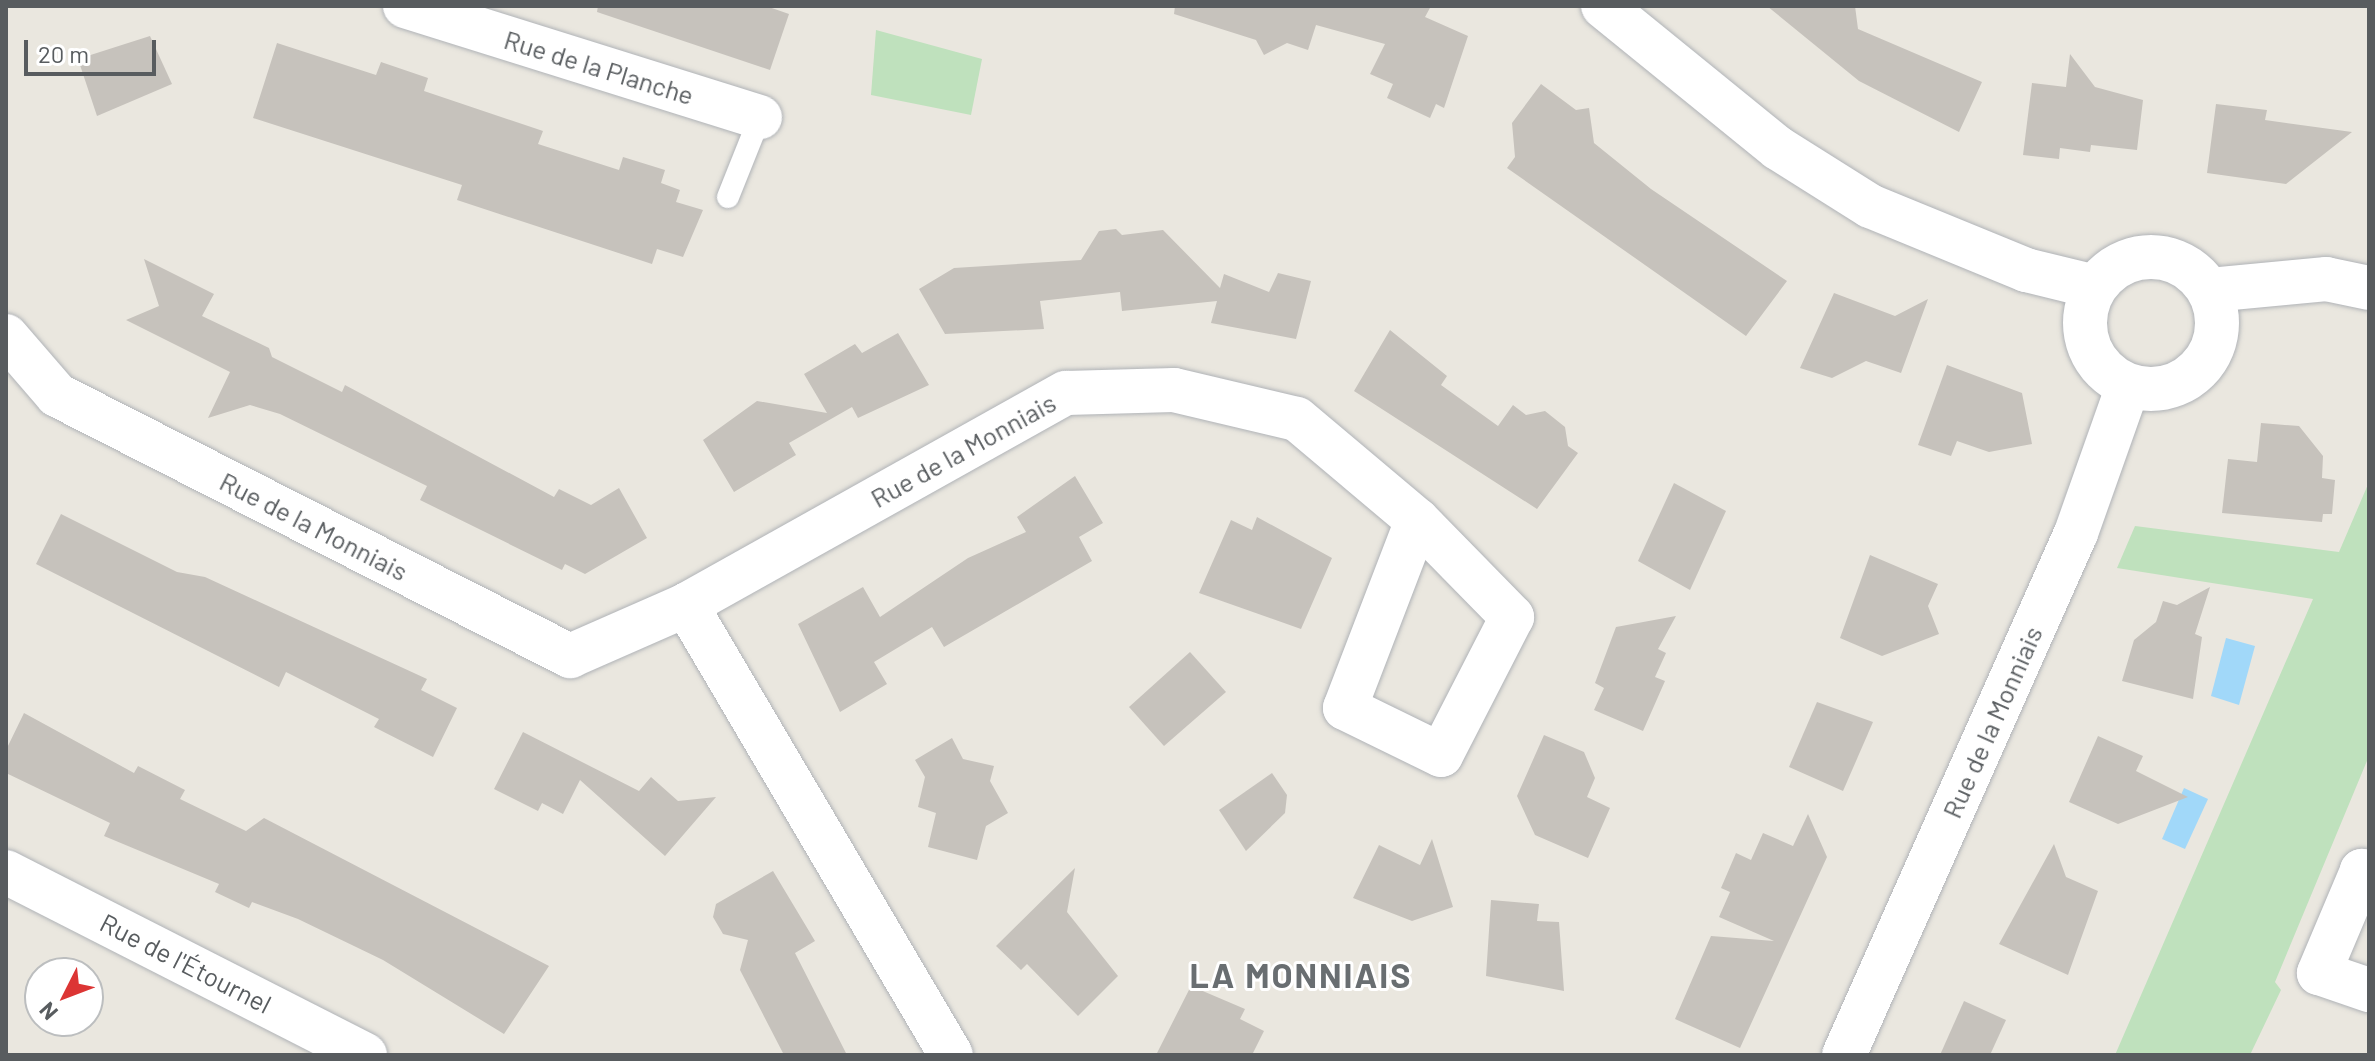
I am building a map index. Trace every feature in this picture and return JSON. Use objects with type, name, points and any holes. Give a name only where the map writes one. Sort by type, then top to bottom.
[{"type":"street","points":[[1603,6],[1778,148],[1870,206],[2026,270],[2095,287]]},
{"type":"street","name":"Rue de la Planche","points":[[428,9],[760,117]]},
{"type":"street","points":[[2164,256],[2193,270],[2210,290],[2218,311],[2206,362],[2169,388],[2128,386],[2089,349],[2086,309],[2095,287],[2130,259],[2164,256]]},
{"type":"street","points":[[2210,290],[2326,279],[2369,288]]},
{"type":"street","name":"Rue de la Monniais","points":[[6,336],[57,395],[570,656],[686,605],[1066,393],[1174,390],[1297,419],[1417,520],[1512,617],[1441,755],[1345,708],[1417,520]]},
{"type":"street","name":"Rue de la Monniais","points":[[1844,1055],[2076,533],[2128,386]]},
{"type":"street","points":[[686,605],[951,1055]]},
{"type":"street","points":[[2369,874],[2362,871],[2319,973],[2369,990]]},
{"type":"street","name":"Rue de l'Étournel","points":[[11,883],[365,1055]]},
{"type":"lane","points":[[728,197],[760,117]]},
{"type":"green space","points":[[876,30],[982,59],[971,115],[871,95]]},
{"type":"green space","points":[[2369,482],[2369,756],[2275,982],[2281,990],[2250,1055],[2115,1055],[2313,599],[2117,568],[2135,526],[2339,552]]},
{"type":"water","points":[[2226,638],[2255,646],[2239,705],[2211,696]]},
{"type":"water","points":[[2184,788],[2208,799],[2185,849],[2162,839]]},
{"type":"building","points":[[598,6],[766,6],[789,14],[770,70],[597,12]]},
{"type":"building","points":[[1175,6],[1431,6],[1425,17],[1468,36],[1444,108],[1436,104],[1430,118],[1387,98],[1393,84],[1370,74],[1385,44],[1316,25],[1308,50],[1287,43],[1264,55],[1256,40],[1174,14]]},
{"type":"building","points":[[1767,6],[1855,6],[1858,29],[1982,82],[1959,132],[1859,81]]},
{"type":"building","points":[[150,36],[172,84],[97,116],[78,59]]},
{"type":"building","points":[[277,43],[376,75],[381,62],[428,78],[424,91],[543,131],[538,144],[619,170],[623,157],[665,170],[661,183],[680,190],[676,202],[703,210],[683,257],[657,249],[652,264],[457,200],[462,185],[253,118]]},
{"type":"building","points":[[2070,54],[2095,87],[2143,100],[2137,150],[2091,145],[2090,152],[2060,148],[2059,159],[2023,155],[2032,83],[2066,87]]},
{"type":"building","points":[[1541,84],[1576,110],[1589,108],[1594,143],[1651,189],[1787,281],[1746,336],[1507,168],[1515,157],[1512,123]]},
{"type":"building","points":[[2216,104],[2267,110],[2265,120],[2352,132],[2286,184],[2207,173]]},
{"type":"building","points":[[1116,229],[1122,235],[1163,230],[1220,288],[1224,274],[1269,292],[1278,273],[1311,281],[1296,339],[1211,323],[1217,301],[1122,311],[1120,292],[1040,301],[1044,329],[945,334],[919,289],[954,268],[1081,260],[1099,231]]},
{"type":"building","points":[[144,259],[214,294],[202,316],[269,348],[272,357],[342,392],[345,385],[554,497],[559,489],[591,505],[619,488],[647,538],[585,574],[565,564],[562,570],[420,500],[427,486],[280,414],[250,405],[208,418],[230,372],[126,320],[159,306]]},
{"type":"building","points":[[1834,293],[1895,316],[1928,299],[1901,373],[1866,361],[1832,378],[1800,368]]},
{"type":"building","points":[[1390,330],[1447,376],[1441,385],[1498,426],[1513,405],[1526,415],[1545,411],[1565,427],[1568,446],[1578,453],[1537,509],[1354,391]]},
{"type":"building","points":[[898,333],[929,385],[858,418],[852,407],[789,443],[796,455],[734,492],[703,440],[757,401],[827,413],[804,374],[855,344],[862,353]]},
{"type":"building","points":[[1947,365],[2022,393],[2032,444],[1989,452],[1957,441],[1951,456],[1918,445]]},
{"type":"building","points":[[2261,423],[2299,426],[2323,456],[2322,478],[2335,480],[2332,514],[2323,514],[2322,522],[2222,513],[2228,459],[2257,462]]},
{"type":"building","points":[[1075,476],[1103,523],[1079,537],[1092,561],[944,647],[932,627],[874,662],[887,684],[840,712],[798,624],[863,587],[880,617],[968,558],[1026,532],[1017,517]]},
{"type":"building","points":[[1674,483],[1726,511],[1690,590],[1638,561]]},
{"type":"building","points":[[61,514],[177,572],[205,577],[427,679],[421,690],[457,708],[433,757],[374,727],[379,719],[286,672],[279,687],[36,564]]},
{"type":"building","points":[[1257,517],[1332,558],[1301,629],[1199,593],[1231,520],[1252,530]]},
{"type":"building","points":[[1870,555],[1938,584],[1928,606],[1939,634],[1882,656],[1840,638]]},
{"type":"building","points":[[2210,587],[2195,634],[2202,637],[2193,699],[2122,681],[2134,640],[2156,622],[2163,601],[2177,605]]},
{"type":"building","points":[[1676,616],[1658,649],[1666,653],[1655,677],[1665,681],[1643,731],[1594,710],[1604,688],[1595,683],[1616,627]]},
{"type":"building","points":[[1190,652],[1226,692],[1164,746],[1129,707]]},
{"type":"building","points":[[1817,702],[1873,722],[1843,791],[1789,767]]},
{"type":"building","points":[[24,713],[134,773],[138,766],[185,790],[180,799],[246,831],[264,818],[549,966],[504,1034],[383,960],[298,919],[252,902],[249,908],[215,892],[219,884],[104,836],[110,823],[6,773],[6,750]]},
{"type":"building","points":[[523,732],[639,791],[651,777],[678,801],[716,797],[665,856],[580,780],[563,814],[542,803],[538,811],[494,789]]},
{"type":"building","points":[[1544,735],[1584,752],[1595,778],[1587,797],[1610,808],[1588,858],[1535,835],[1517,796]]},
{"type":"building","points":[[2098,736],[2143,756],[2136,771],[2188,797],[2118,824],[2069,802]]},
{"type":"building","points":[[952,738],[963,759],[994,766],[990,781],[1008,813],[986,826],[977,860],[928,847],[936,813],[918,807],[925,777],[915,760]]},
{"type":"building","points":[[1272,773],[1287,795],[1285,813],[1246,851],[1219,810]]},
{"type":"building","points":[[1808,814],[1827,857],[1740,1048],[1675,1019],[1711,936],[1774,941],[1719,917],[1730,892],[1721,888],[1736,853],[1751,860],[1763,833],[1793,846]]},
{"type":"building","points":[[1432,839],[1453,907],[1412,921],[1353,898],[1379,845],[1420,865]]},
{"type":"building","points":[[2054,844],[2066,877],[2098,891],[2068,975],[1999,944]]},
{"type":"building","points":[[1075,868],[1067,912],[1118,976],[1078,1016],[1027,964],[1021,970],[996,946]]},
{"type":"building","points":[[773,871],[815,941],[795,953],[847,1055],[784,1055],[740,970],[748,940],[723,934],[713,917],[716,904]]},
{"type":"building","points":[[1491,900],[1539,904],[1537,921],[1559,922],[1564,991],[1486,976]]},
{"type":"building","points":[[1191,986],[1245,1009],[1240,1019],[1264,1031],[1252,1055],[1156,1055]]},
{"type":"building","points":[[1964,1001],[2006,1020],[1990,1055],[1940,1055]]},
{"type":"district","name":"LA MONNIAIS","points":[[1301,975]]}]
